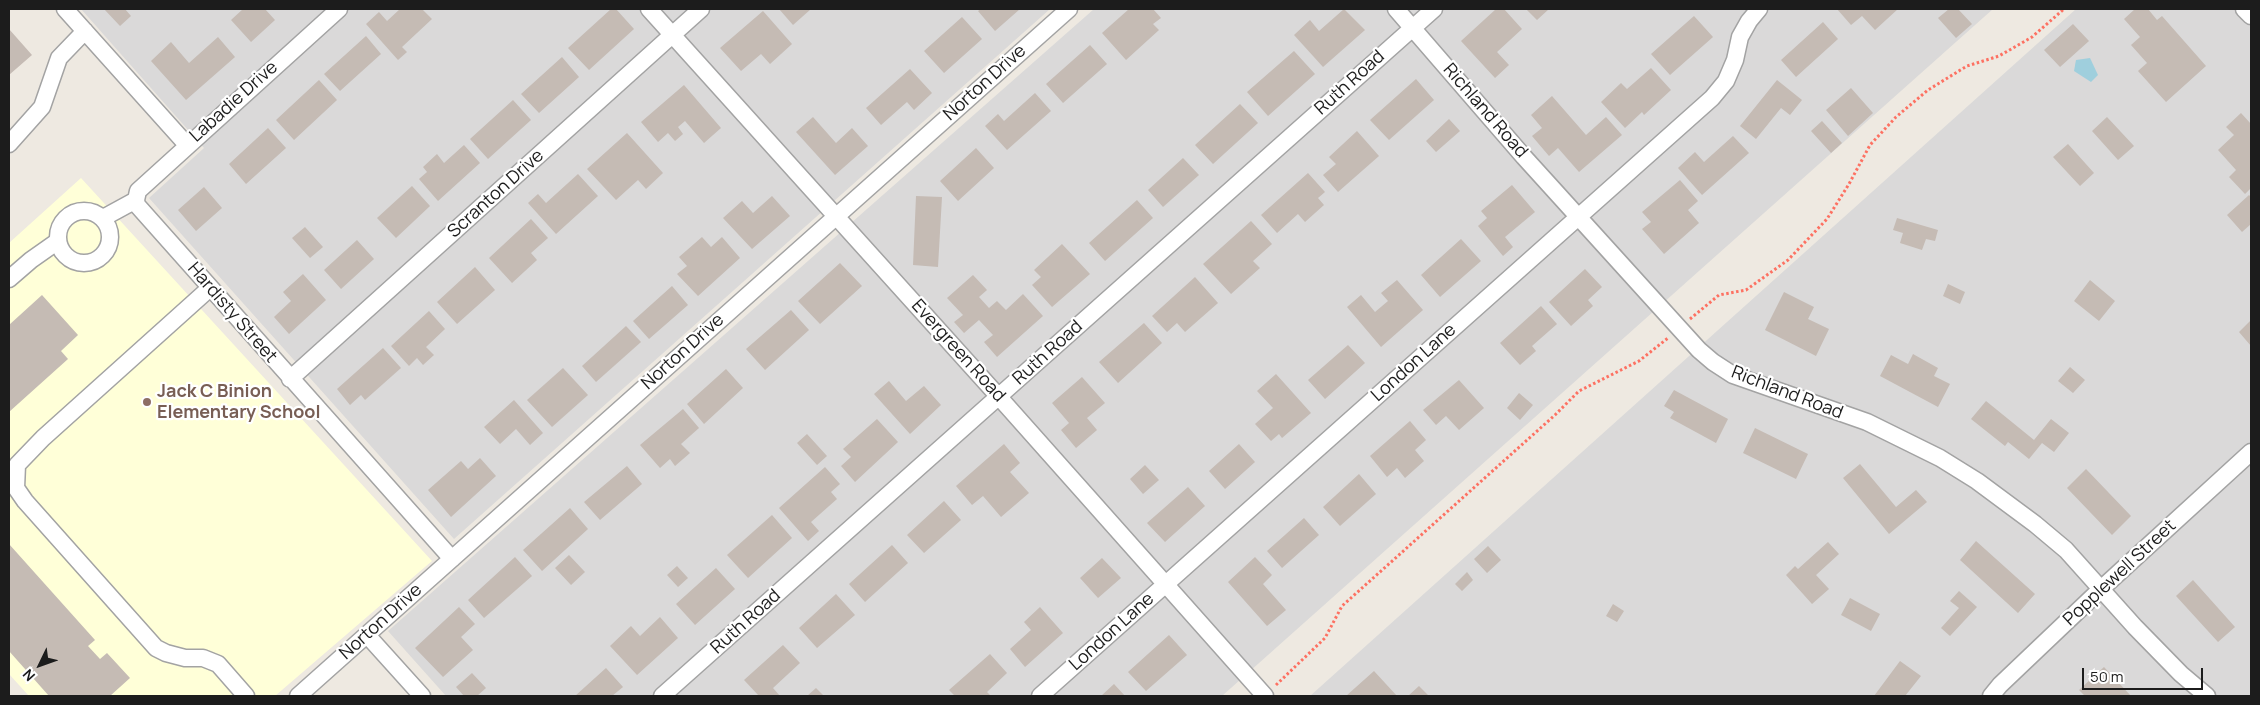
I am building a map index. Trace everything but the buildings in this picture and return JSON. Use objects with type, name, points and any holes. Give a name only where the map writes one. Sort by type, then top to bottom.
[{"type":"street","points":[[66,9],[187,145]]},
{"type":"street","name":"Labadie Drive","points":[[136,200],[138,191],[339,9]]},
{"type":"street","name":"Evergreen Road","points":[[649,9],[999,397],[1265,696]]},
{"type":"street","name":"Scranton Drive","points":[[290,379],[701,9]]},
{"type":"street","name":"Norton Drive","points":[[298,696],[1069,9]]},
{"type":"street","name":"Richland Road","points":[[1396,9],[1524,157],[1699,350],[1713,362],[1733,375],[1867,422],[1940,458],[1977,481],[2035,524],[2066,550],[2135,627],[2181,674],[2207,696]]},
{"type":"street","name":"Ruth Road","points":[[662,696],[1434,9]]},
{"type":"street","name":"London Lane","points":[[1040,696],[1712,98],[1726,81],[1735,60],[1740,37],[1749,21],[1759,9]]},
{"type":"street","points":[[2244,9],[2251,16]]},
{"type":"street","points":[[9,144],[42,107],[59,58],[85,31]]},
{"type":"street","points":[[103,218],[136,200]]},
{"type":"street","name":"Hardisty Street","points":[[136,200],[137,205],[290,379],[452,559]]},
{"type":"street","points":[[88,211],[103,218],[110,233],[110,242],[107,250],[93,262],[84,263],[67,257],[58,242],[61,225],[72,213],[88,211]]},
{"type":"street","points":[[9,279],[31,260],[58,242]]},
{"type":"street","points":[[210,288],[43,438],[17,465],[16,488],[25,501],[156,648],[185,658],[203,658],[218,664],[240,695]]},
{"type":"street","name":"Popplewell Street","points":[[1991,696],[2000,685],[2101,589],[2251,452]]},
{"type":"street","points":[[367,635],[422,696]]},
{"type":"path","points":[[1265,696],[1325,638],[1342,606],[1548,422],[1579,391],[1639,361],[1719,295],[1746,290],[1788,260],[1827,219],[1850,184],[1870,145],[1896,117],[1928,90],[1967,66],[1999,56],[2032,37],[2064,9]]},
{"type":"shaded area","points":[[81,9],[1050,9],[454,539],[149,198],[204,148]]},
{"type":"shaded area","points":[[1094,9],[1993,9],[1222,696],[446,696],[388,631]]},
{"type":"shaded area","points":[[2076,9],[2251,9],[2251,696],[1310,696]]},
{"type":"shaded area","name":"Jack C Binion Elementary School","points":[[81,178],[432,561],[275,696],[29,696],[9,674],[9,243]]},
{"type":"water","points":[[2090,58],[2098,75],[2091,82],[2074,71],[2076,60]]},
{"type":"place","name":"Jack C Binion Elementary School","points":[[147,402]]}]
